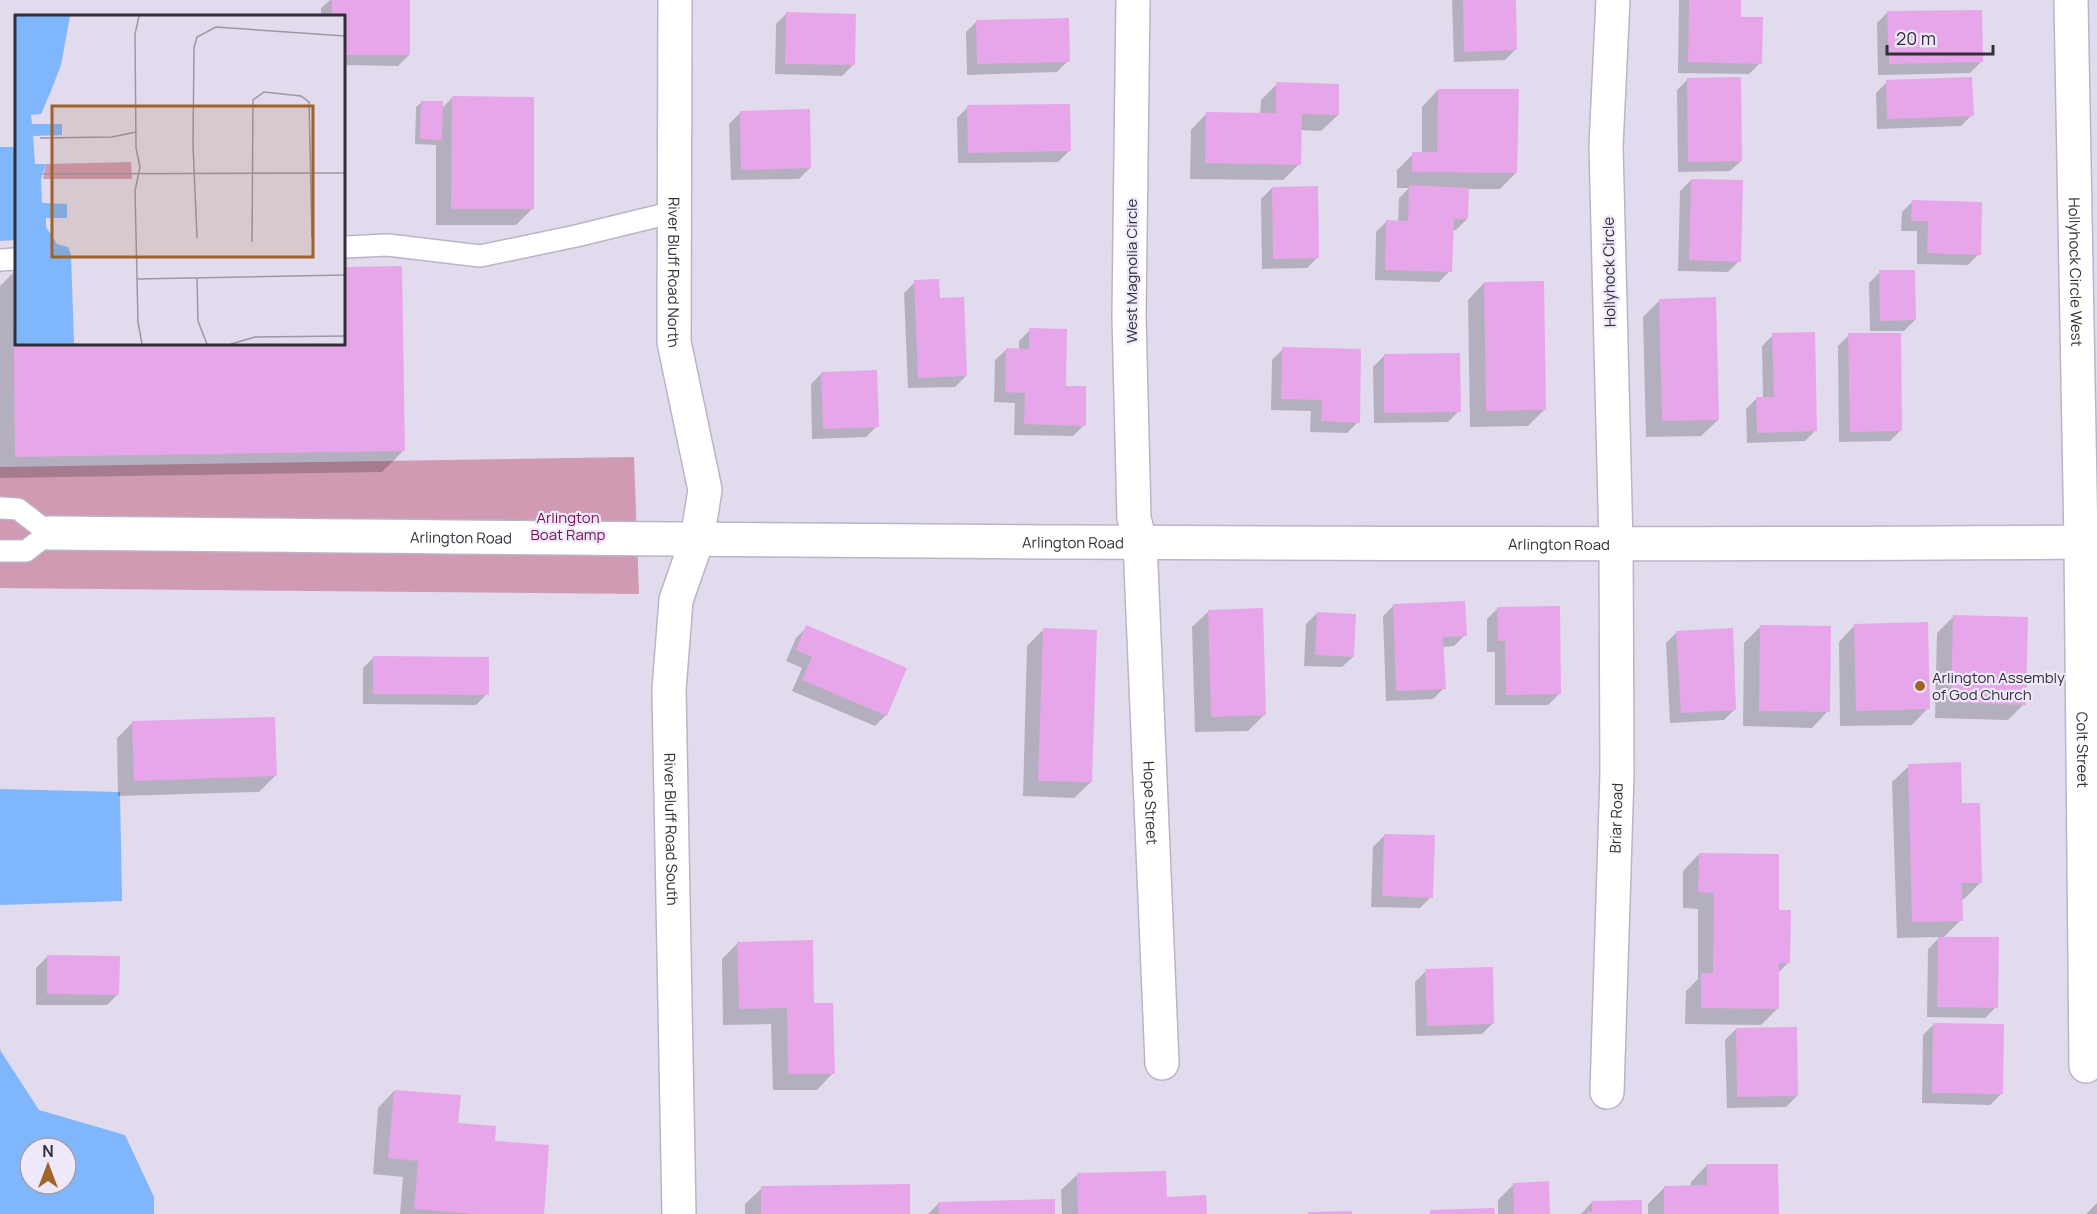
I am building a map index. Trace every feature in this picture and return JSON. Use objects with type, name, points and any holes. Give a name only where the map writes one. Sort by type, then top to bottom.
[{"type":"street","name":"River Bluff Road North","points":[[675,0],[674,342],[705,490],[697,540]]},
{"type":"street","name":"West Magnolia Circle","points":[[1133,0],[1130,316],[1134,518],[1140,542]]},
{"type":"street","name":"Hollyhock Circle","points":[[1613,0],[1606,146],[1616,544]]},
{"type":"street","name":"Hollyhock Circle West","points":[[2071,0],[2089,542]]},
{"type":"street","name":"Arlington Road","points":[[49,532],[697,540],[1616,544],[2089,542]]},
{"type":"street","name":"River Bluff Road South","points":[[680,1214],[669,690],[676,600],[697,540]]},
{"type":"street","name":"Hope Street","points":[[1140,542],[1162,1063]]},
{"type":"street","name":"Colt Street","points":[[2086,1066],[2089,542]]},
{"type":"street","name":"Briar Road","points":[[1607,1092],[1617,774],[1616,544]]},
{"type":"lane","points":[[345,247],[388,245],[480,256],[674,212]]},
{"type":"lane","points":[[0,508],[18,509],[49,532],[26,551],[0,551]]},
{"type":"green space","name":"Arlington Boat Ramp","points":[[634,457],[639,594],[0,588],[0,467]]},
{"type":"water","points":[[0,147],[15,147],[15,240],[0,241]]},
{"type":"water","points":[[0,789],[120,792],[122,901],[0,905]]},
{"type":"water","points":[[0,1050],[39,1110],[125,1135],[154,1197],[154,1214],[0,1214]]},
{"type":"building","points":[[332,0],[410,0],[410,55],[345,55],[345,15],[332,15]]},
{"type":"building","points":[[1463,0],[1516,0],[1517,50],[1464,52]]},
{"type":"building","points":[[1689,0],[1741,0],[1741,17],[1763,17],[1762,64],[1688,62]]},
{"type":"building","points":[[1982,10],[1983,62],[1889,64],[1887,11]]},
{"type":"building","points":[[786,12],[856,14],[855,65],[785,64]]},
{"type":"building","points":[[1069,18],[1070,62],[977,64],[976,20]]},
{"type":"building","points":[[1741,77],[1742,161],[1688,162],[1687,78]]},
{"type":"building","points":[[1972,77],[1974,116],[1887,119],[1886,80]]},
{"type":"building","points":[[1276,82],[1339,84],[1339,115],[1302,114],[1301,165],[1205,163],[1206,112],[1276,113]]},
{"type":"building","points":[[1438,89],[1519,89],[1517,173],[1412,172],[1412,152],[1437,152]]},
{"type":"building","points":[[452,96],[534,97],[534,209],[451,209]]},
{"type":"building","points":[[421,101],[443,101],[442,140],[420,139]]},
{"type":"building","points":[[1070,104],[1071,151],[968,153],[967,105]]},
{"type":"building","points":[[810,109],[811,168],[741,170],[740,111]]},
{"type":"building","points":[[1691,179],[1743,180],[1741,262],[1689,260]]},
{"type":"building","points":[[1409,185],[1469,188],[1468,219],[1454,219],[1452,272],[1385,270],[1386,220],[1408,221]]},
{"type":"building","points":[[1318,186],[1319,258],[1273,259],[1272,187]]},
{"type":"building","points":[[1912,200],[1982,202],[1981,255],[1927,253],[1928,221],[1911,221]]},
{"type":"building","points":[[402,266],[405,451],[15,457],[13,272],[15,272],[15,345],[345,345],[345,267]]},
{"type":"building","points":[[1879,270],[1915,270],[1916,320],[1880,321]]},
{"type":"building","points":[[939,279],[940,298],[964,297],[967,376],[918,378],[914,280]]},
{"type":"building","points":[[1544,281],[1546,410],[1486,411],[1484,282]]},
{"type":"building","points":[[1716,297],[1719,420],[1662,421],[1659,299]]},
{"type":"building","points":[[1029,328],[1067,329],[1066,386],[1086,386],[1086,426],[1024,424],[1025,393],[1005,392],[1006,348],[1029,349]]},
{"type":"building","points":[[1815,332],[1817,431],[1757,433],[1756,397],[1774,397],[1772,333]]},
{"type":"building","points":[[1848,333],[1901,333],[1902,431],[1850,432]]},
{"type":"building","points":[[1282,347],[1361,349],[1360,423],[1321,421],[1322,400],[1281,399]]},
{"type":"building","points":[[1460,353],[1461,412],[1384,413],[1384,354]]},
{"type":"building","points":[[877,370],[879,427],[823,429],[821,372]]},
{"type":"building","points":[[1465,601],[1467,636],[1443,637],[1446,689],[1396,691],[1393,604]]},
{"type":"building","points":[[1560,606],[1561,694],[1506,695],[1505,641],[1498,641],[1497,607]]},
{"type":"building","points":[[1263,608],[1266,715],[1211,717],[1208,610]]},
{"type":"building","points":[[1317,612],[1356,614],[1354,657],[1315,655]]},
{"type":"building","points":[[1953,615],[2028,617],[2026,705],[1951,702]]},
{"type":"building","points":[[1928,622],[1930,709],[1856,711],[1854,624]]},
{"type":"building","points":[[806,625],[907,668],[887,716],[802,680],[812,657],[796,650]]},
{"type":"building","points":[[1760,625],[1831,626],[1830,712],[1759,711]]},
{"type":"building","points":[[1043,628],[1097,630],[1092,782],[1038,781]]},
{"type":"building","points":[[1733,628],[1736,710],[1681,713],[1676,631]]},
{"type":"building","points":[[373,656],[489,657],[489,695],[373,694]]},
{"type":"building","points":[[275,717],[277,776],[134,781],[132,721]]},
{"type":"building","points":[[1961,762],[1962,803],[1980,803],[1982,883],[1962,883],[1963,921],[1912,922],[1908,764]]},
{"type":"building","points":[[1384,834],[1435,835],[1433,898],[1382,896]]},
{"type":"building","points":[[1699,853],[1779,854],[1779,910],[1791,910],[1790,963],[1779,963],[1779,1009],[1701,1008],[1701,973],[1713,973],[1714,893],[1698,892]]},
{"type":"building","points":[[1938,937],[1999,937],[1998,1008],[1937,1007]]},
{"type":"building","points":[[813,940],[814,1003],[833,1003],[835,1074],[788,1074],[787,1008],[739,1009],[737,942]]},
{"type":"building","points":[[47,955],[120,956],[119,995],[47,994]]},
{"type":"building","points":[[1493,967],[1494,1024],[1427,1026],[1425,969]]},
{"type":"building","points":[[1933,1023],[2004,1024],[2003,1094],[1932,1093]]},
{"type":"building","points":[[1797,1027],[1798,1096],[1737,1097],[1736,1028]]},
{"type":"building","points":[[394,1090],[461,1095],[458,1123],[496,1126],[495,1141],[549,1145],[544,1214],[476,1214],[414,1209],[418,1161],[388,1158]]},
{"type":"building","points":[[1707,1164],[1778,1164],[1779,1214],[1664,1214],[1664,1186],[1707,1185]]},
{"type":"building","points":[[1166,1171],[1167,1197],[1206,1195],[1207,1214],[1078,1214],[1077,1173]]},
{"type":"building","points":[[1549,1181],[1550,1214],[1514,1214],[1513,1183]]},
{"type":"building","points":[[910,1184],[910,1214],[761,1214],[761,1186]]},
{"type":"building","points":[[1055,1199],[1055,1214],[939,1214],[938,1202]]},
{"type":"building","points":[[1642,1200],[1642,1214],[1587,1214],[1587,1212],[1592,1212],[1592,1201]]},
{"type":"building","points":[[1494,1208],[1495,1214],[1430,1214],[1430,1210]]},
{"type":"building","points":[[1352,1211],[1352,1214],[1308,1214],[1308,1212]]},
{"type":"place","name":"Arlington Assembly of God Church","points":[[1920,686]]}]
